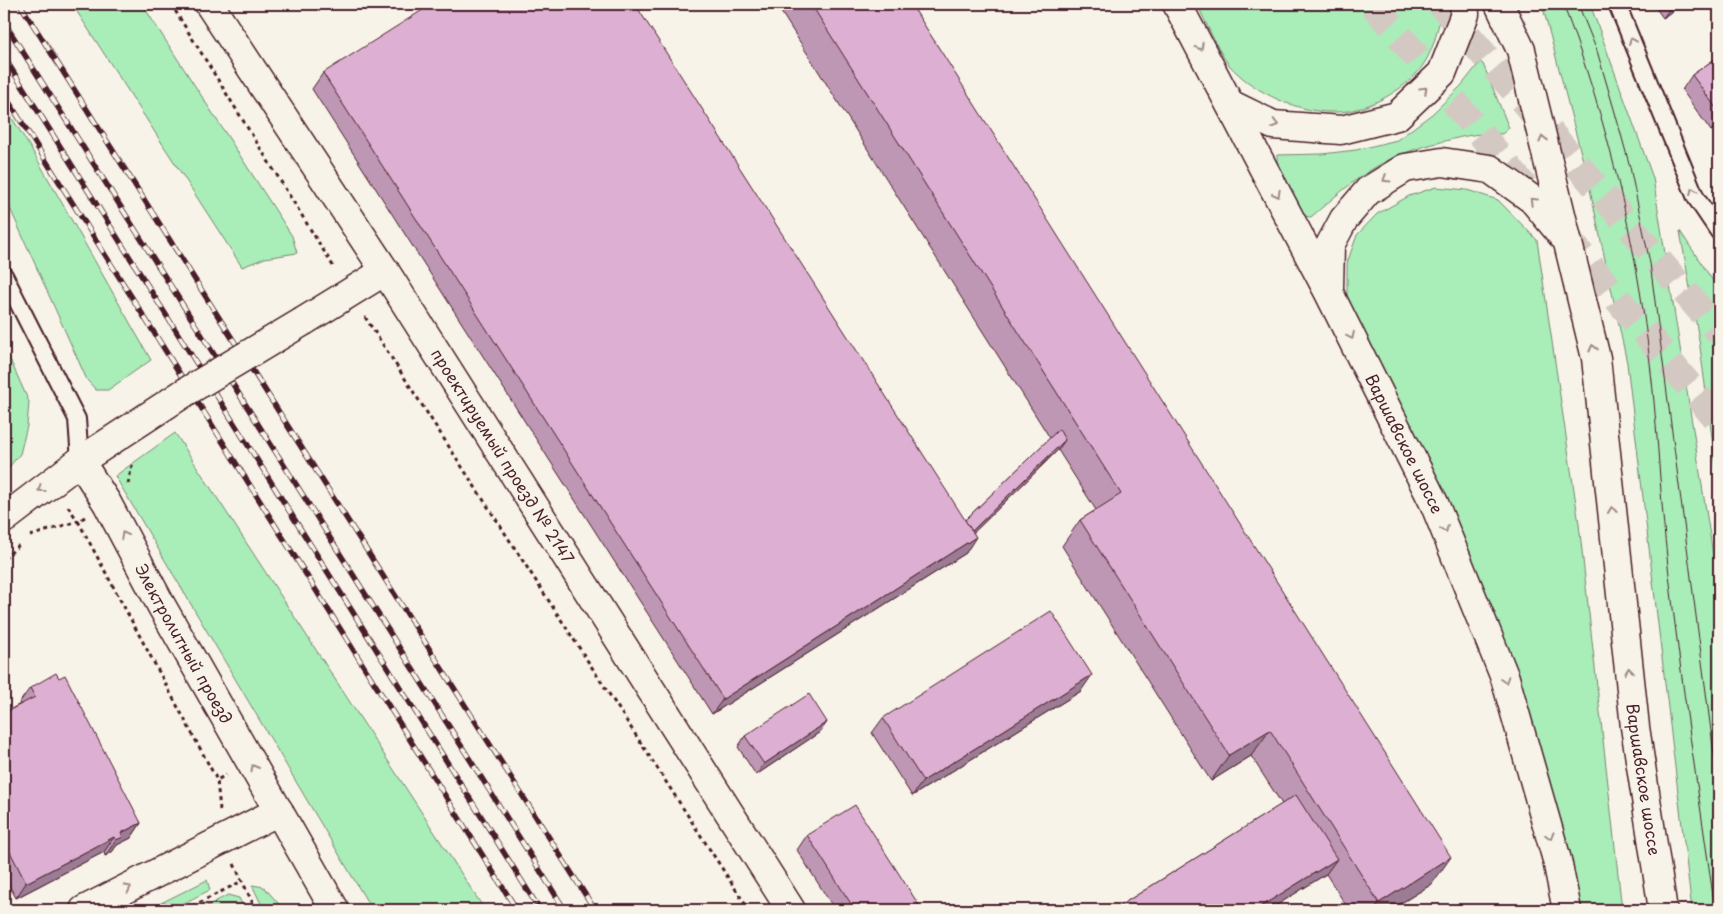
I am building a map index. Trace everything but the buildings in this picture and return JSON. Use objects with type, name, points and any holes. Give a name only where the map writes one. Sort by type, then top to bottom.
[{"type":"main road","name":"проектируемый проезд № 2147","points":[[209,4],[385,271],[791,910]]},
{"type":"main road","name":"Варшавское шоссе","points":[[1177,4],[1329,292],[1434,502],[1505,678],[1557,860],[1567,910]]},
{"type":"main road","points":[[1230,104],[1273,125],[1341,130],[1397,116],[1442,73],[1465,14],[1464,4]]},
{"type":"main road","name":"Варшавское шоссе","points":[[1499,4],[1521,50],[1548,155],[1565,238],[1596,358],[1635,727],[1663,910]]},
{"type":"main road","points":[[1329,292],[1330,245],[1344,219],[1368,191],[1405,168],[1442,162],[1490,169],[1533,200],[1565,238]]},
{"type":"main road","points":[[4,519],[80,461],[184,393],[385,271]]},
{"type":"main road","name":"Электролитный проезд","points":[[80,461],[107,504],[161,605],[335,910]]},
{"type":"main road","points":[[84,910],[278,811]]},
{"type":"lane","points":[[1617,4],[1696,198],[1719,232]]},
{"type":"lane","points":[[4,276],[77,419],[80,461]]},
{"type":"path","points":[[171,4],[350,293],[749,910]]},
{"type":"path","points":[[28,536],[78,521],[125,492],[134,457]]},
{"type":"path","points":[[78,521],[217,780]]},
{"type":"path","points":[[1717,536],[1719,523]]},
{"type":"path","points":[[4,559],[22,542]]},
{"type":"path","points":[[185,910],[243,881]]},
{"type":"green space","points":[[72,4],[142,4],[292,236],[297,253],[265,258],[242,267]]},
{"type":"green space","points":[[1197,4],[1442,4],[1437,32],[1431,50],[1422,67],[1409,81],[1390,95],[1369,105],[1348,111],[1323,112],[1279,100],[1264,93],[1239,75],[1229,65],[1216,44]]},
{"type":"green space","points":[[1542,4],[1590,4],[1653,178],[1715,567],[1719,573],[1719,910],[1692,910],[1627,363],[1588,180]]},
{"type":"green space","points":[[1480,62],[1483,64],[1509,128],[1502,134],[1466,136],[1404,153],[1372,169],[1311,217],[1303,216],[1277,165],[1277,155],[1322,154],[1356,150],[1397,140],[1432,114],[1461,86]]},
{"type":"green space","points":[[4,105],[33,152],[151,360],[108,390],[96,390],[87,380],[4,195]]},
{"type":"green space","points":[[1436,187],[1467,190],[1498,200],[1537,240],[1579,524],[1622,910],[1580,910],[1419,444],[1347,297],[1347,263],[1357,235],[1377,214],[1409,196]]},
{"type":"green space","points":[[1680,231],[1719,290],[1719,490],[1699,340]]},
{"type":"green space","points":[[4,346],[29,402],[27,426],[20,454],[4,473]]},
{"type":"green space","points":[[175,433],[485,910],[372,910],[115,476]]},
{"type":"green space","points":[[207,880],[210,890],[170,910],[147,910]]},
{"type":"green space","points":[[252,885],[264,887],[284,910],[264,910]]},
{"type":"green space","points":[[228,895],[239,898],[245,910],[199,910]]},
{"type":"tunnel","points":[[1373,4],[1528,191]]},
{"type":"tunnel","points":[[1441,4],[1719,332]]},
{"type":"tunnel","points":[[1564,234],[1719,422]]},
{"type":"tram line","points":[[1563,4],[1579,47],[1606,136],[1618,180],[1637,271],[1653,388],[1665,541],[1673,609],[1715,910]]},
{"type":"tram line","points":[[1578,4],[1597,51],[1614,109],[1630,167],[1650,263],[1719,792]]},
{"type":"railway","points":[[20,4],[595,910]]},
{"type":"railway","points":[[4,22],[565,910]]},
{"type":"railway","points":[[4,57],[540,910]]},
{"type":"railway","points":[[4,94],[517,910]]}]
